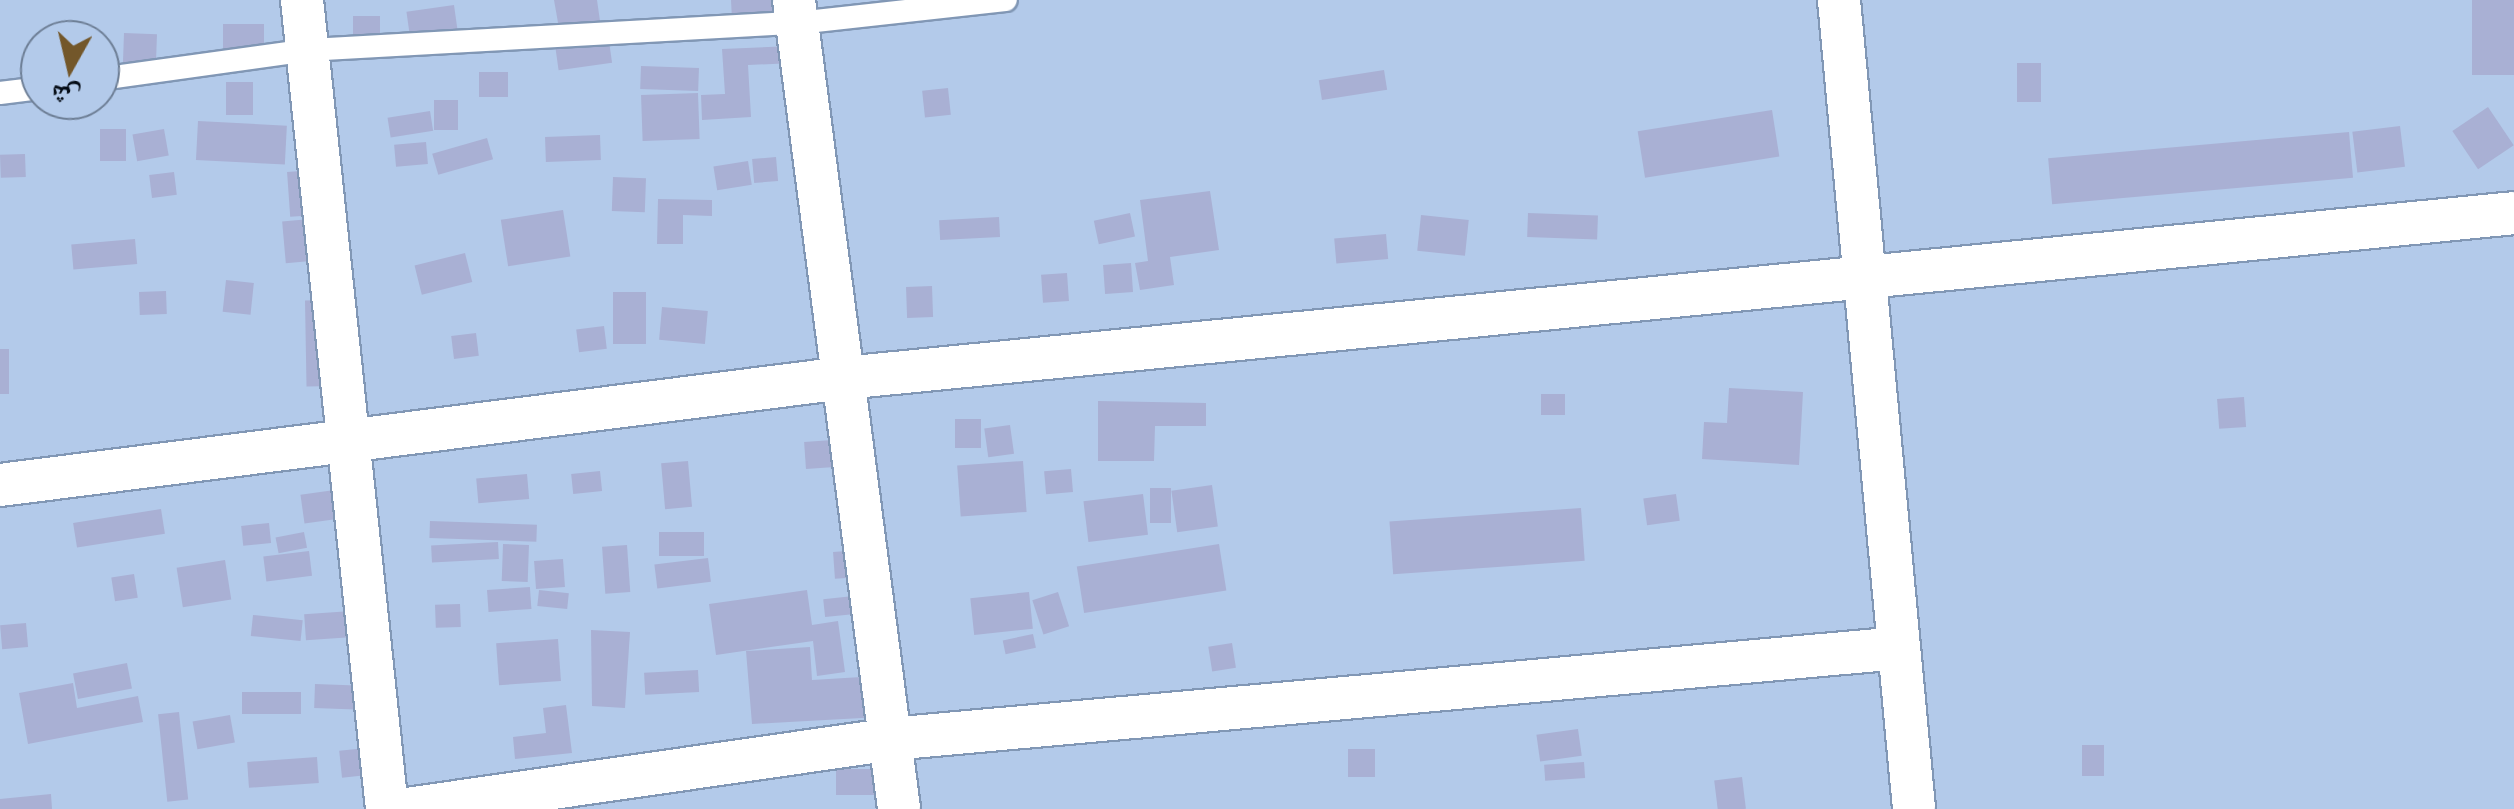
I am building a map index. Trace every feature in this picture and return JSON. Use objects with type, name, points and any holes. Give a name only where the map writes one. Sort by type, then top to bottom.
[{"type":"street","points":[[302,0],[386,809]]},
{"type":"street","points":[[1839,0],[1914,809]]},
{"type":"street","points":[[796,11],[899,809]]},
{"type":"street","points":[[0,485],[348,436],[844,378],[1865,273],[2514,213]]},
{"type":"street","points":[[407,809],[890,739],[1899,648]]},
{"type":"lane","points":[[120,77],[308,50],[796,11],[1006,0]]},
{"type":"building","points":[[554,0],[597,0],[601,28],[560,34]]},
{"type":"building","points":[[731,0],[786,0],[787,17],[732,20]]},
{"type":"building","points":[[2472,0],[2514,0],[2514,75],[2472,75]]},
{"type":"building","points":[[454,5],[458,35],[411,41],[406,12]]},
{"type":"building","points":[[353,16],[380,16],[380,40],[353,40]]},
{"type":"building","points":[[223,24],[264,24],[264,50],[223,50]]},
{"type":"building","points":[[124,33],[157,34],[156,65],[123,64]]},
{"type":"building","points":[[609,41],[612,63],[559,70],[556,49]]},
{"type":"building","points":[[792,46],[793,63],[748,65],[751,117],[702,120],[701,95],[725,94],[722,49]]},
{"type":"building","points":[[2017,63],[2041,63],[2041,102],[2017,102]]},
{"type":"building","points":[[641,66],[699,68],[698,91],[640,89]]},
{"type":"building","points":[[1384,70],[1387,90],[1322,100],[1319,80]]},
{"type":"building","points":[[479,72],[508,72],[508,97],[479,97]]},
{"type":"building","points":[[226,82],[253,82],[253,115],[226,115]]},
{"type":"building","points":[[948,88],[951,115],[925,118],[922,91]]},
{"type":"building","points":[[698,93],[700,139],[643,141],[641,95]]},
{"type":"building","points":[[434,100],[458,100],[458,130],[434,130]]},
{"type":"building","points":[[2488,107],[2514,145],[2478,169],[2452,131]]},
{"type":"building","points":[[1772,110],[1779,156],[1645,178],[1638,131]]},
{"type":"building","points":[[430,111],[433,131],[391,137],[388,118]]},
{"type":"building","points":[[198,121],[287,126],[285,165],[196,160]]},
{"type":"building","points":[[2400,126],[2405,167],[2357,173],[2352,132]]},
{"type":"building","points":[[100,129],[126,129],[126,161],[100,161]]},
{"type":"building","points":[[164,129],[169,156],[137,161],[132,135]]},
{"type":"building","points":[[2349,132],[2353,178],[2052,204],[2048,158]]},
{"type":"building","points":[[600,135],[601,160],[546,162],[545,137]]},
{"type":"building","points":[[487,138],[493,159],[438,175],[432,154]]},
{"type":"building","points":[[426,142],[428,164],[396,167],[394,145]]},
{"type":"building","points":[[25,154],[26,177],[1,178],[0,155]]},
{"type":"building","points":[[776,157],[778,181],[754,183],[752,159]]},
{"type":"building","points":[[748,161],[752,185],[717,190],[713,166]]},
{"type":"building","points":[[314,170],[317,215],[290,217],[287,172]]},
{"type":"building","points":[[174,172],[177,195],[152,198],[149,175]]},
{"type":"building","points":[[613,177],[646,178],[645,212],[612,211]]},
{"type":"building","points":[[1210,191],[1219,250],[1170,257],[1174,285],[1140,290],[1135,263],[1148,261],[1140,200]]},
{"type":"building","points":[[658,199],[712,200],[712,216],[683,215],[683,244],[657,244]]},
{"type":"building","points":[[563,210],[570,256],[508,266],[501,220]]},
{"type":"building","points":[[1130,213],[1135,236],[1099,244],[1094,221]]},
{"type":"building","points":[[1528,213],[1598,215],[1597,239],[1527,237]]},
{"type":"building","points":[[1421,215],[1469,220],[1465,256],[1417,251]]},
{"type":"building","points":[[999,217],[1000,237],[940,240],[939,220]]},
{"type":"building","points":[[321,218],[325,260],[286,263],[282,221]]},
{"type":"building","points":[[1386,234],[1388,259],[1336,263],[1334,239]]},
{"type":"building","points":[[135,239],[137,264],[73,269],[71,245]]},
{"type":"building","points":[[465,253],[472,282],[422,295],[415,266]]},
{"type":"building","points":[[1131,263],[1133,292],[1105,294],[1103,265]]},
{"type":"building","points":[[1067,273],[1069,301],[1043,303],[1041,275]]},
{"type":"building","points":[[226,280],[254,283],[251,315],[223,312]]},
{"type":"building","points":[[932,286],[933,317],[907,318],[906,287]]},
{"type":"building","points":[[166,291],[167,314],[140,315],[139,292]]},
{"type":"building","points":[[613,292],[646,292],[646,344],[613,344]]},
{"type":"building","points":[[334,300],[336,386],[307,386],[305,301]]},
{"type":"building","points":[[662,307],[708,311],[705,344],[659,340]]},
{"type":"building","points":[[604,326],[607,349],[579,352],[576,329]]},
{"type":"building","points":[[476,333],[479,356],[454,359],[451,336]]},
{"type":"building","points":[[0,349],[9,349],[9,394],[0,394]]},
{"type":"building","points":[[1729,388],[1803,392],[1799,465],[1702,459],[1704,422],[1727,423]]},
{"type":"building","points":[[1541,394],[1565,394],[1565,415],[1541,415]]},
{"type":"building","points":[[2244,397],[2246,427],[2219,429],[2217,399]]},
{"type":"building","points":[[1098,401],[1206,403],[1206,426],[1155,426],[1154,461],[1098,461]]},
{"type":"building","points":[[955,419],[981,419],[981,448],[955,448]]},
{"type":"building","points":[[1010,425],[1014,454],[988,457],[984,429]]},
{"type":"building","points":[[847,439],[849,466],[806,469],[804,442]]},
{"type":"building","points":[[688,461],[692,507],[665,509],[661,463]]},
{"type":"building","points":[[1023,461],[1027,512],[961,516],[957,466]]},
{"type":"building","points":[[1071,469],[1073,492],[1046,494],[1044,471]]},
{"type":"building","points":[[600,471],[602,491],[573,494],[571,474]]},
{"type":"building","points":[[527,474],[529,499],[478,503],[476,478]]},
{"type":"building","points":[[1212,485],[1218,527],[1177,532],[1171,491]]},
{"type":"building","points":[[349,488],[353,517],[305,524],[300,495]]},
{"type":"building","points":[[1150,488],[1171,488],[1171,523],[1150,523]]},
{"type":"building","points":[[1143,494],[1148,535],[1088,542],[1083,501]]},
{"type":"building","points":[[1676,494],[1680,521],[1647,525],[1643,499]]},
{"type":"building","points":[[1581,508],[1585,561],[1393,574],[1389,521]]},
{"type":"building","points":[[161,509],[165,534],[77,548],[73,523]]},
{"type":"building","points":[[430,521],[537,525],[536,542],[429,538]]},
{"type":"building","points":[[269,523],[271,543],[243,546],[241,526]]},
{"type":"building","points":[[304,532],[307,548],[279,553],[276,538]]},
{"type":"building","points":[[659,532],[704,532],[704,556],[659,556]]},
{"type":"building","points":[[498,542],[499,559],[432,562],[431,546]]},
{"type":"building","points":[[503,544],[529,545],[528,582],[502,581]]},
{"type":"building","points":[[1219,544],[1226,590],[1084,613],[1077,567]]},
{"type":"building","points":[[627,545],[630,592],[605,594],[602,547]]},
{"type":"building","points":[[860,550],[862,577],[835,579],[833,552]]},
{"type":"building","points":[[309,551],[312,576],[266,581],[263,557]]},
{"type":"building","points":[[708,558],[711,582],[657,588],[654,565]]},
{"type":"building","points":[[563,559],[565,587],[536,589],[534,561]]},
{"type":"building","points":[[225,560],[231,600],[183,607],[177,568]]},
{"type":"building","points":[[134,574],[138,598],[115,601],[111,578]]},
{"type":"building","points":[[530,587],[531,609],[489,612],[487,590]]},
{"type":"building","points":[[539,590],[569,593],[567,609],[537,606]]},
{"type":"building","points":[[807,590],[812,625],[838,621],[845,672],[817,676],[813,641],[716,655],[709,604]]},
{"type":"building","points":[[1029,592],[1033,629],[974,635],[970,598]]},
{"type":"building","points":[[1058,592],[1069,626],[1043,635],[1032,600]]},
{"type":"building","points":[[863,595],[865,613],[825,617],[823,599]]},
{"type":"building","points":[[460,604],[461,627],[436,628],[435,605]]},
{"type":"building","points":[[366,610],[368,636],[306,640],[304,614]]},
{"type":"building","points":[[253,615],[303,620],[301,641],[251,636]]},
{"type":"building","points":[[26,623],[28,647],[2,649],[0,625]]},
{"type":"building","points":[[591,630],[630,632],[625,708],[592,706]]},
{"type":"building","points":[[1033,634],[1036,648],[1006,654],[1003,640]]},
{"type":"building","points":[[558,639],[561,681],[499,685],[496,643]]},
{"type":"building","points":[[1232,643],[1236,668],[1212,671],[1208,647]]},
{"type":"building","points":[[810,647],[812,680],[878,676],[880,717],[752,724],[746,651]]},
{"type":"building","points":[[127,663],[132,689],[78,699],[73,673]]},
{"type":"building","points":[[698,670],[699,692],[645,695],[644,673]]},
{"type":"building","points":[[73,683],[77,708],[138,696],[143,722],[28,744],[19,693]]},
{"type":"building","points":[[315,684],[370,686],[369,710],[314,708]]},
{"type":"building","points":[[242,692],[301,692],[301,714],[242,714]]},
{"type":"building","points":[[566,705],[572,753],[515,759],[513,737],[546,733],[543,708]]},
{"type":"building","points":[[179,712],[188,800],[167,802],[158,714]]},
{"type":"building","points":[[230,715],[235,743],[197,749],[193,722]]},
{"type":"building","points":[[1578,729],[1582,756],[1540,762],[1536,735]]},
{"type":"building","points":[[2082,745],[2104,745],[2104,776],[2082,776]]},
{"type":"building","points":[[376,747],[379,774],[342,778],[339,751]]},
{"type":"building","points":[[1348,749],[1375,749],[1375,777],[1348,777]]},
{"type":"building","points":[[317,757],[319,783],[249,788],[247,762]]},
{"type":"building","points":[[1584,762],[1585,778],[1545,781],[1544,765]]},
{"type":"building","points":[[836,769],[889,769],[889,795],[836,795]]},
{"type":"building","points":[[1742,777],[1746,809],[1718,809],[1714,780]]},
{"type":"building","points":[[51,794],[52,809],[0,809],[0,799]]}]
